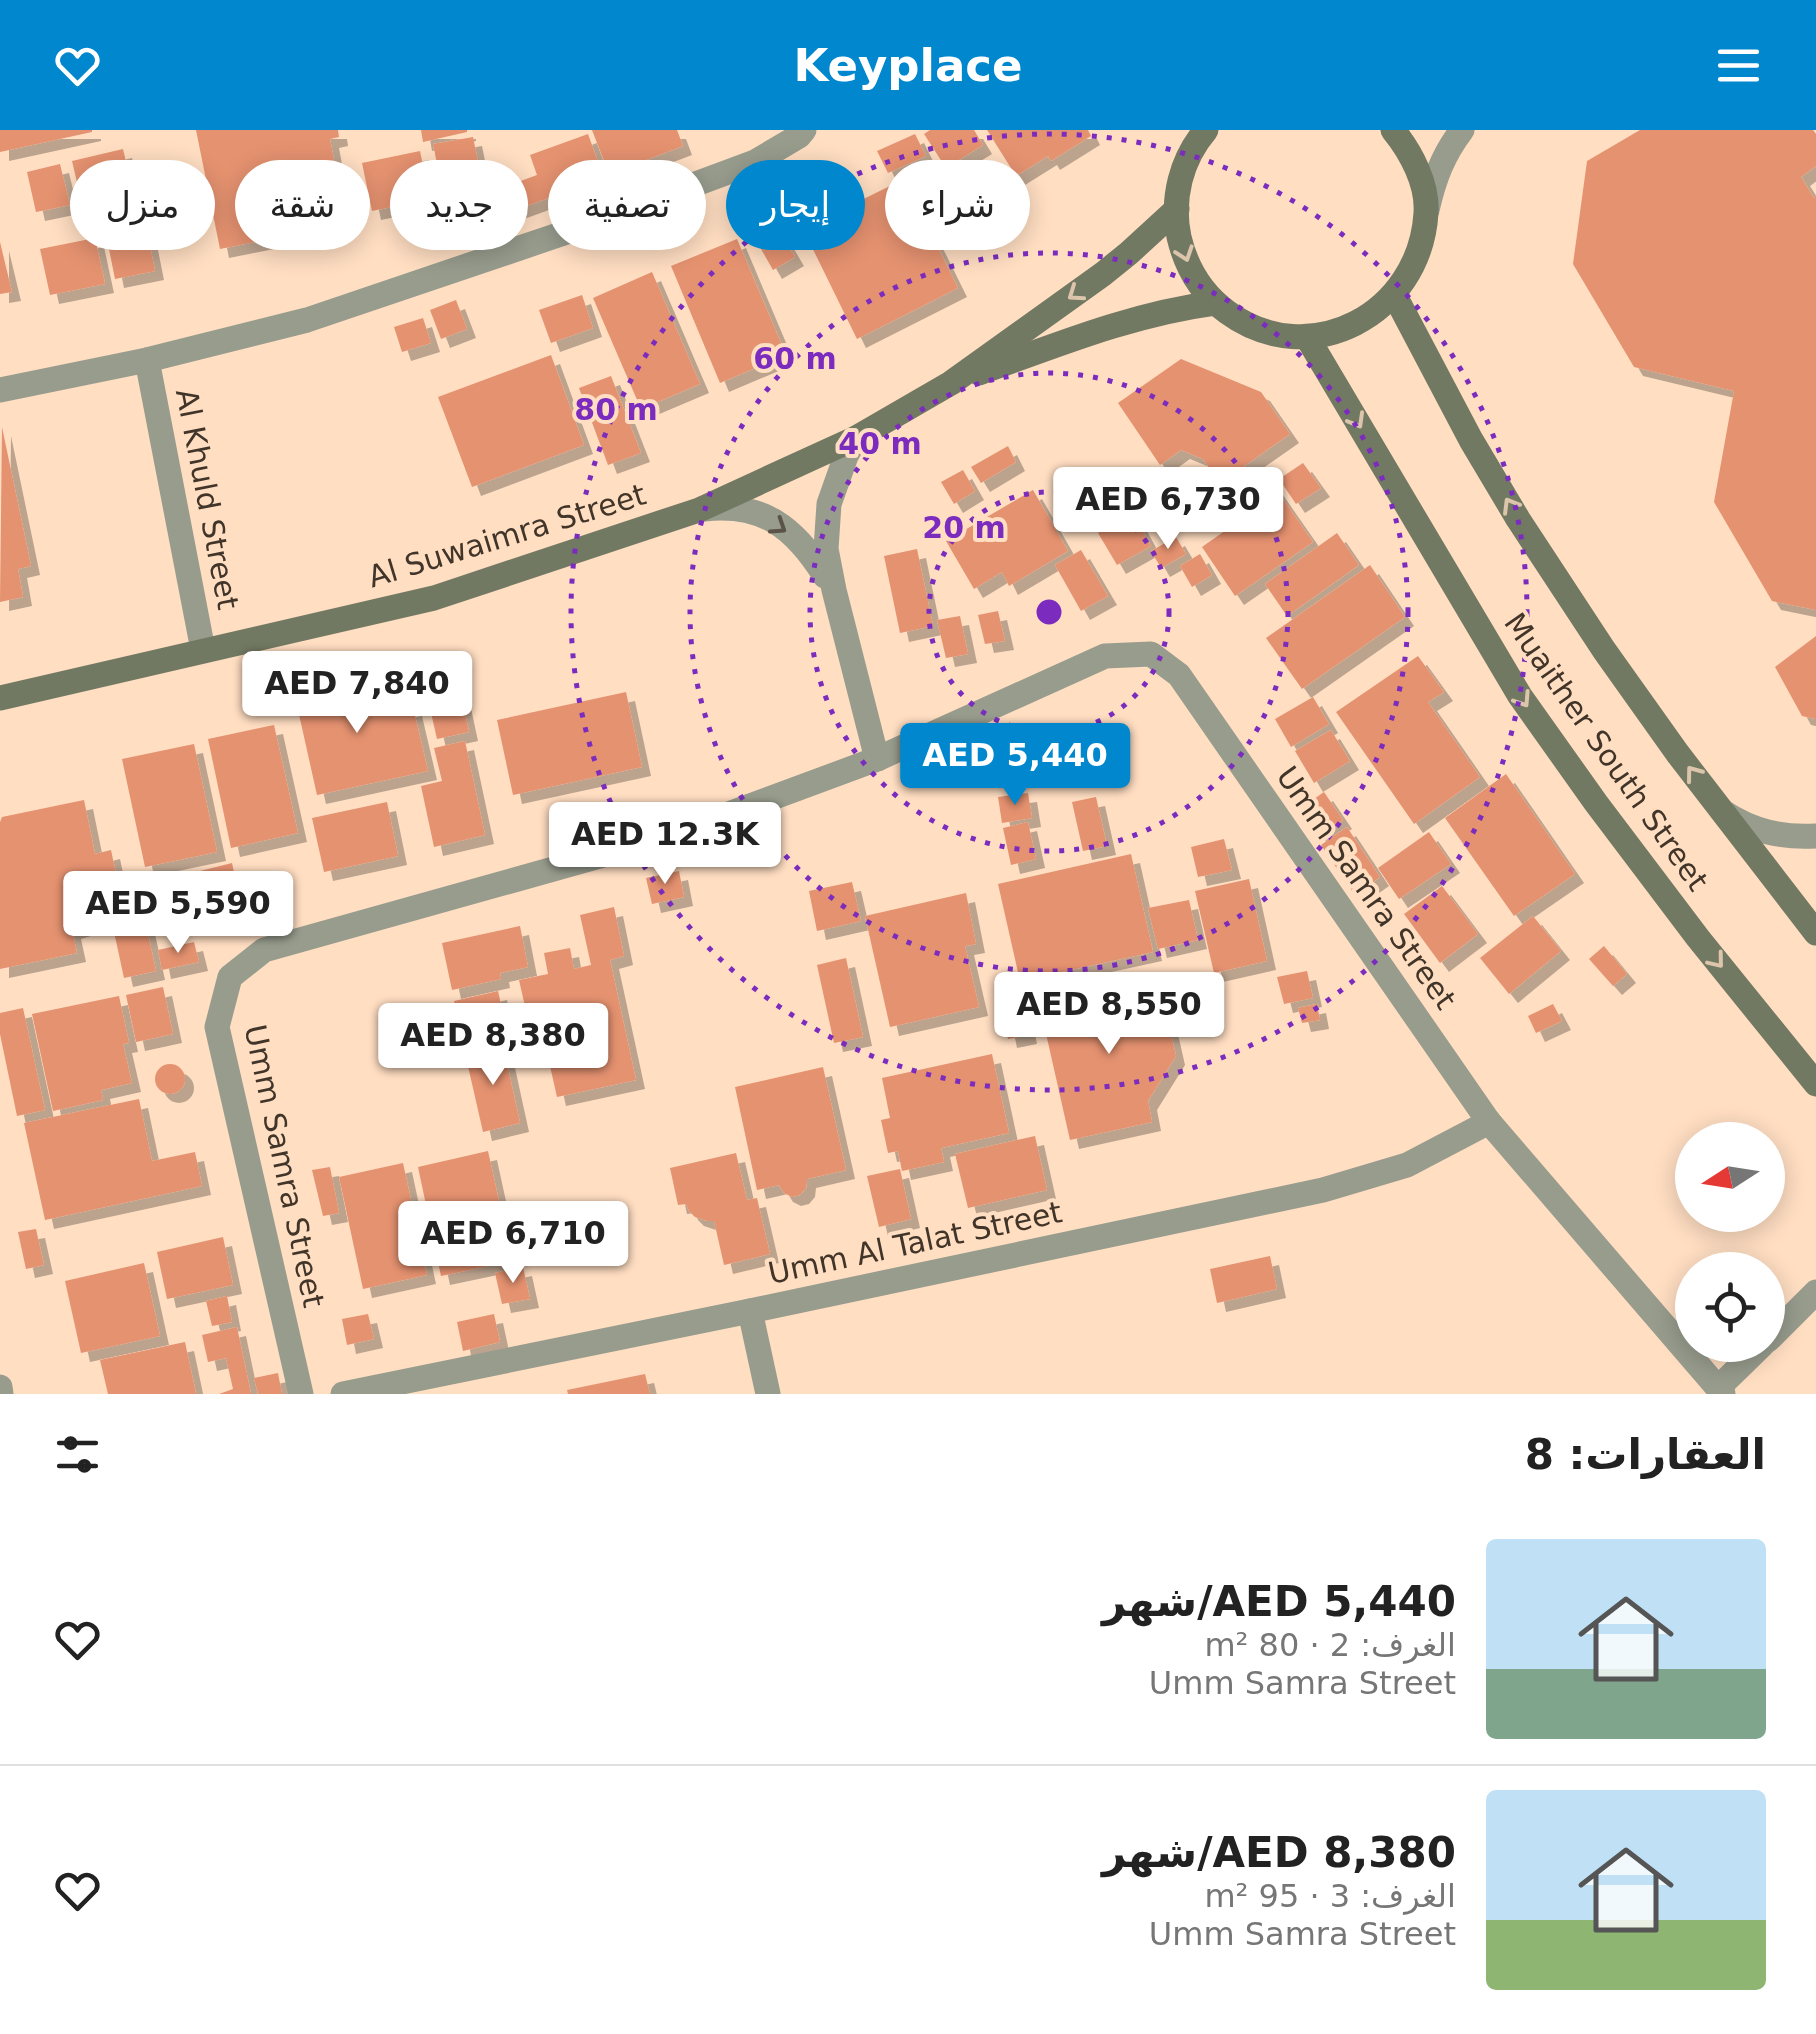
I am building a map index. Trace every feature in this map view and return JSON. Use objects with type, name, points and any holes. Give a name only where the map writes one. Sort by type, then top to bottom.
[{"type":"street","name":"Al Khuld Street","points":[[0,390],[147,360],[307,320],[561,234],[755,162],[804,130]]},
{"type":"street","points":[[1393,130],[1411,156],[1427,210]]},
{"type":"street","points":[[1204,131],[1182,170],[1177,194],[1176,224],[1183,254],[1196,280],[1215,304],[1239,321],[1290,337],[1307,337],[1364,320],[1406,278],[1417,256],[1434,178],[1448,148],[1462,130]]},
{"type":"street","name":"Al Suwaimra Street","points":[[0,698],[434,598],[699,510],[856,438],[951,383],[1103,274],[1177,209]]},
{"type":"street","name":"Muaither South Street","points":[[1394,294],[1471,440],[1604,650],[1816,934]]},
{"type":"street","name":"Al Suwaimra Street","points":[[951,383],[1132,318],[1173,308],[1215,304]]},
{"type":"street","name":"Muaither South Street","points":[[1307,337],[1520,696],[1698,938],[1816,1084]]},
{"type":"street","name":"Al Khuld Street","points":[[147,360],[203,650]]},
{"type":"street","points":[[856,438],[829,504],[826,549],[877,759]]},
{"type":"street","points":[[699,510],[731,506],[776,521],[808,549],[834,590]]},
{"type":"street","name":"Umm Samra Street","points":[[300,1394],[217,1027],[230,976],[264,950],[664,838],[877,759],[1105,656],[1150,654],[1179,675],[1489,1122],[1720,1391],[1746,1362]]},
{"type":"street","points":[[1723,812],[1739,823],[1776,835],[1816,836]]},
{"type":"street","name":"Umm Al Talat Street","points":[[343,1394],[1323,1190],[1407,1165],[1489,1122]]},
{"type":"street","points":[[1785,1323],[1816,1292]]},
{"type":"street","points":[[750,1311],[768,1394]]},
{"type":"building","points":[[0,130],[92,130],[92,132],[0,152]]},
{"type":"building","points":[[196,130],[338,130],[339,137],[330,139],[334,160],[235,160],[235,246],[220,249],[215,224],[215,160],[202,160]]},
{"type":"building","points":[[421,130],[467,130],[467,132],[423,142]]},
{"type":"building","points":[[592,130],[677,130],[683,146],[646,160],[604,160]]},
{"type":"building","points":[[930,130],[974,130],[983,145],[959,160],[941,160],[924,134]]},
{"type":"building","points":[[987,130],[1088,130],[1091,136],[1051,161],[1048,156],[1030,167],[1030,160],[1006,160]]},
{"type":"building","points":[[1640,130],[1813,130],[1816,134],[1816,166],[1801,177],[1816,196],[1816,610],[1772,601],[1714,502],[1734,391],[1634,367],[1573,264],[1587,161]]},
{"type":"building","points":[[588,134],[597,160],[548,160],[548,198],[528,205],[528,178],[537,175],[530,155]]},
{"type":"building","points":[[915,134],[926,156],[917,160],[885,160],[885,167],[877,151]]},
{"type":"building","points":[[473,137],[478,160],[436,160],[433,144]]},
{"type":"building","points":[[123,149],[126,160],[76,160]]},
{"type":"building","points":[[420,151],[422,160],[390,160],[390,207],[372,211],[370,161]]},
{"type":"building","points":[[60,164],[70,205],[36,212],[27,172]]},
{"type":"building","points":[[885,188],[885,250],[939,250],[958,288],[857,339],[813,250],[865,250],[865,198]]},
{"type":"building","points":[[0,242],[12,292],[0,294]]},
{"type":"building","points":[[70,243],[70,250],[98,250],[105,284],[50,295],[40,249]]},
{"type":"building","points":[[726,244],[726,250],[742,250],[786,355],[720,383],[671,266]]},
{"type":"building","points":[[109,250],[151,250],[155,271],[115,279]]},
{"type":"building","points":[[762,250],[791,250],[795,257],[773,270]]},
{"type":"building","points":[[652,272],[700,384],[641,409],[593,298]]},
{"type":"building","points":[[582,295],[593,328],[551,343],[539,310]]},
{"type":"building","points":[[456,300],[467,329],[441,339],[430,310]]},
{"type":"building","points":[[423,318],[431,343],[402,352],[394,327]]},
{"type":"building","points":[[551,355],[584,445],[472,487],[438,397]]},
{"type":"building","points":[[1181,359],[1261,392],[1290,434],[1220,483],[1203,459],[1181,450],[1160,465],[1118,403]]},
{"type":"building","points":[[611,376],[641,453],[608,465],[579,388]]},
{"type":"building","points":[[2,427],[31,566],[18,569],[23,597],[0,602]]},
{"type":"building","points":[[1008,446],[1016,462],[981,483],[971,467]]},
{"type":"building","points":[[1303,463],[1321,488],[1296,504],[1279,479]]},
{"type":"building","points":[[963,470],[975,491],[954,504],[941,482]]},
{"type":"building","points":[[1269,479],[1313,542],[1235,596],[1202,547],[1243,518],[1233,505]]},
{"type":"building","points":[[1033,490],[1068,551],[1009,586],[1002,572],[974,589],[946,541]]},
{"type":"building","points":[[1133,513],[1151,546],[1117,565],[1098,533]]},
{"type":"building","points":[[1337,533],[1359,565],[1287,616],[1265,584]]},
{"type":"building","points":[[1176,537],[1186,554],[1161,568],[1151,551]]},
{"type":"building","points":[[917,549],[933,626],[900,633],[884,556]]},
{"type":"building","points":[[1081,550],[1108,596],[1081,611],[1055,565]]},
{"type":"building","points":[[1200,554],[1212,575],[1192,587],[1180,566]]},
{"type":"building","points":[[1370,565],[1405,617],[1302,689],[1266,638]]},
{"type":"building","points":[[998,611],[1005,641],[985,644],[978,615]]},
{"type":"building","points":[[960,616],[968,654],[946,658],[937,620]]},
{"type":"building","points":[[1816,636],[1816,719],[1802,716],[1775,667]]},
{"type":"building","points":[[1418,656],[1444,692],[1428,702],[1480,777],[1414,824],[1336,712]]},
{"type":"building","points":[[454,662],[469,732],[437,739],[421,669]]},
{"type":"building","points":[[373,675],[382,714],[413,707],[428,771],[317,795],[294,692]]},
{"type":"building","points":[[626,692],[642,767],[513,795],[497,720]]},
{"type":"building","points":[[1313,697],[1329,724],[1291,747],[1275,719]]},
{"type":"building","points":[[274,725],[298,833],[231,848],[208,739]]},
{"type":"building","points":[[1331,730],[1350,761],[1314,783],[1295,751]]},
{"type":"building","points":[[465,741],[485,835],[434,847],[421,786],[442,781],[434,748]]},
{"type":"building","points":[[194,744],[217,852],[145,867],[122,759]]},
{"type":"building","points":[[1506,774],[1575,874],[1514,916],[1445,818]]},
{"type":"building","points":[[1324,792],[1343,820],[1319,836],[1301,808]]},
{"type":"building","points":[[1028,793],[1032,818],[1002,823],[998,797]]},
{"type":"building","points":[[1096,797],[1107,846],[1083,851],[1072,802]]},
{"type":"building","points":[[84,800],[95,854],[111,850],[118,883],[97,888],[100,903],[82,927],[72,930],[77,953],[0,969],[2,817]]},
{"type":"building","points":[[387,802],[398,856],[324,872],[312,818]]},
{"type":"building","points":[[1028,822],[1036,859],[1011,865],[1003,828]]},
{"type":"building","points":[[1347,827],[1380,877],[1355,895],[1321,845]]},
{"type":"building","points":[[1429,832],[1451,864],[1399,899],[1378,868]]},
{"type":"building","points":[[1224,839],[1232,870],[1198,877],[1191,847]]},
{"type":"building","points":[[1131,854],[1153,952],[1020,981],[998,884]]},
{"type":"building","points":[[232,863],[240,900],[204,908],[196,872]]},
{"type":"building","points":[[679,871],[684,897],[652,904],[646,878]]},
{"type":"building","points":[[191,873],[199,908],[157,917],[150,883]]},
{"type":"building","points":[[1249,879],[1267,961],[1214,973],[1195,891]]},
{"type":"building","points":[[852,882],[861,921],[817,931],[809,891]]},
{"type":"building","points":[[1442,886],[1478,934],[1440,963],[1404,914]]},
{"type":"building","points":[[277,893],[282,914],[249,921],[244,900]]},
{"type":"building","points":[[966,893],[976,944],[965,946],[979,1007],[890,1027],[865,916]]},
{"type":"building","points":[[1189,900],[1198,940],[1158,949],[1148,908]]},
{"type":"building","points":[[614,907],[624,956],[610,960],[636,1080],[557,1097],[545,1044],[534,1046],[519,980],[548,974],[544,953],[570,948],[574,969],[591,965],[580,915]]},
{"type":"building","points":[[143,911],[156,971],[124,978],[111,918]]},
{"type":"building","points":[[1533,916],[1561,951],[1509,994],[1480,958]]},
{"type":"building","points":[[520,926],[528,967],[500,973],[501,979],[452,990],[442,943]]},
{"type":"building","points":[[194,942],[199,962],[162,970],[158,950]]},
{"type":"building","points":[[1604,946],[1627,974],[1613,986],[1589,959]]},
{"type":"building","points":[[846,958],[863,1037],[834,1043],[817,965]]},
{"type":"building","points":[[1307,971],[1313,998],[1284,1004],[1277,977]]},
{"type":"building","points":[[1159,981],[1176,1056],[1148,1101],[1152,1122],[1070,1140],[1040,1007]]},
{"type":"building","points":[[1017,986],[1021,1009],[1005,1012],[1000,988]]},
{"type":"building","points":[[163,987],[173,1034],[136,1042],[126,995]]},
{"type":"building","points":[[498,991],[507,1032],[463,1041],[454,1001]]},
{"type":"building","points":[[119,996],[129,1043],[123,1044],[132,1083],[101,1090],[103,1100],[53,1111],[32,1014]]},
{"type":"building","points":[[1317,1004],[1320,1020],[1302,1023],[1298,1008]]},
{"type":"building","points":[[1553,1004],[1562,1021],[1536,1033],[1528,1016]]},
{"type":"building","points":[[23,1008],[45,1110],[17,1116],[0,1034],[0,1013]]},
{"type":"building","points":[[1024,1015],[1028,1035],[1008,1039],[1004,1019]]},
{"type":"building","points":[[503,1045],[520,1123],[483,1132],[465,1053]]},
{"type":"building","points":[[992,1054],[1009,1133],[941,1148],[944,1162],[902,1171],[898,1151],[888,1153],[881,1120],[890,1118],[882,1078]]},
{"type":"building","points":[[170,1064],[184,1073],[185,1079],[176,1093],[170,1094],[156,1085],[155,1079],[164,1065]]},
{"type":"building","points":[[823,1067],[846,1170],[807,1179],[806,1188],[792,1197],[779,1185],[757,1190],[735,1087]]},
{"type":"building","points":[[139,1099],[152,1161],[195,1152],[202,1186],[45,1220],[24,1123]]},
{"type":"building","points":[[1035,1136],[1047,1190],[968,1208],[955,1154]]},
{"type":"building","points":[[488,1151],[512,1261],[441,1276],[418,1167]]},
{"type":"building","points":[[736,1153],[747,1200],[757,1198],[770,1254],[724,1265],[714,1221],[695,1217],[686,1204],[678,1205],[670,1168]]},
{"type":"building","points":[[403,1163],[427,1275],[363,1289],[339,1177]]},
{"type":"building","points":[[330,1167],[339,1213],[323,1216],[312,1170]]},
{"type":"building","points":[[900,1169],[911,1219],[879,1227],[867,1176]]},
{"type":"building","points":[[36,1229],[44,1265],[26,1269],[18,1232]]},
{"type":"building","points":[[223,1237],[233,1285],[167,1299],[157,1252]]},
{"type":"building","points":[[1270,1256],[1277,1289],[1217,1303],[1210,1269]]},
{"type":"building","points":[[144,1263],[160,1336],[81,1353],[65,1281]]},
{"type":"building","points":[[523,1267],[530,1299],[502,1304],[495,1273]]},
{"type":"building","points":[[227,1296],[232,1322],[212,1326],[206,1301]]},
{"type":"building","points":[[368,1314],[374,1339],[347,1345],[342,1319]]},
{"type":"building","points":[[494,1314],[500,1342],[463,1351],[457,1322]]},
{"type":"building","points":[[237,1327],[251,1394],[219,1394],[233,1389],[226,1358],[208,1362],[202,1335]]},
{"type":"building","points":[[185,1342],[196,1394],[108,1394],[100,1360]]},
{"type":"building","points":[[278,1373],[282,1394],[258,1394],[254,1378]]},
{"type":"building","points":[[645,1374],[650,1394],[568,1394],[567,1390]]}]
